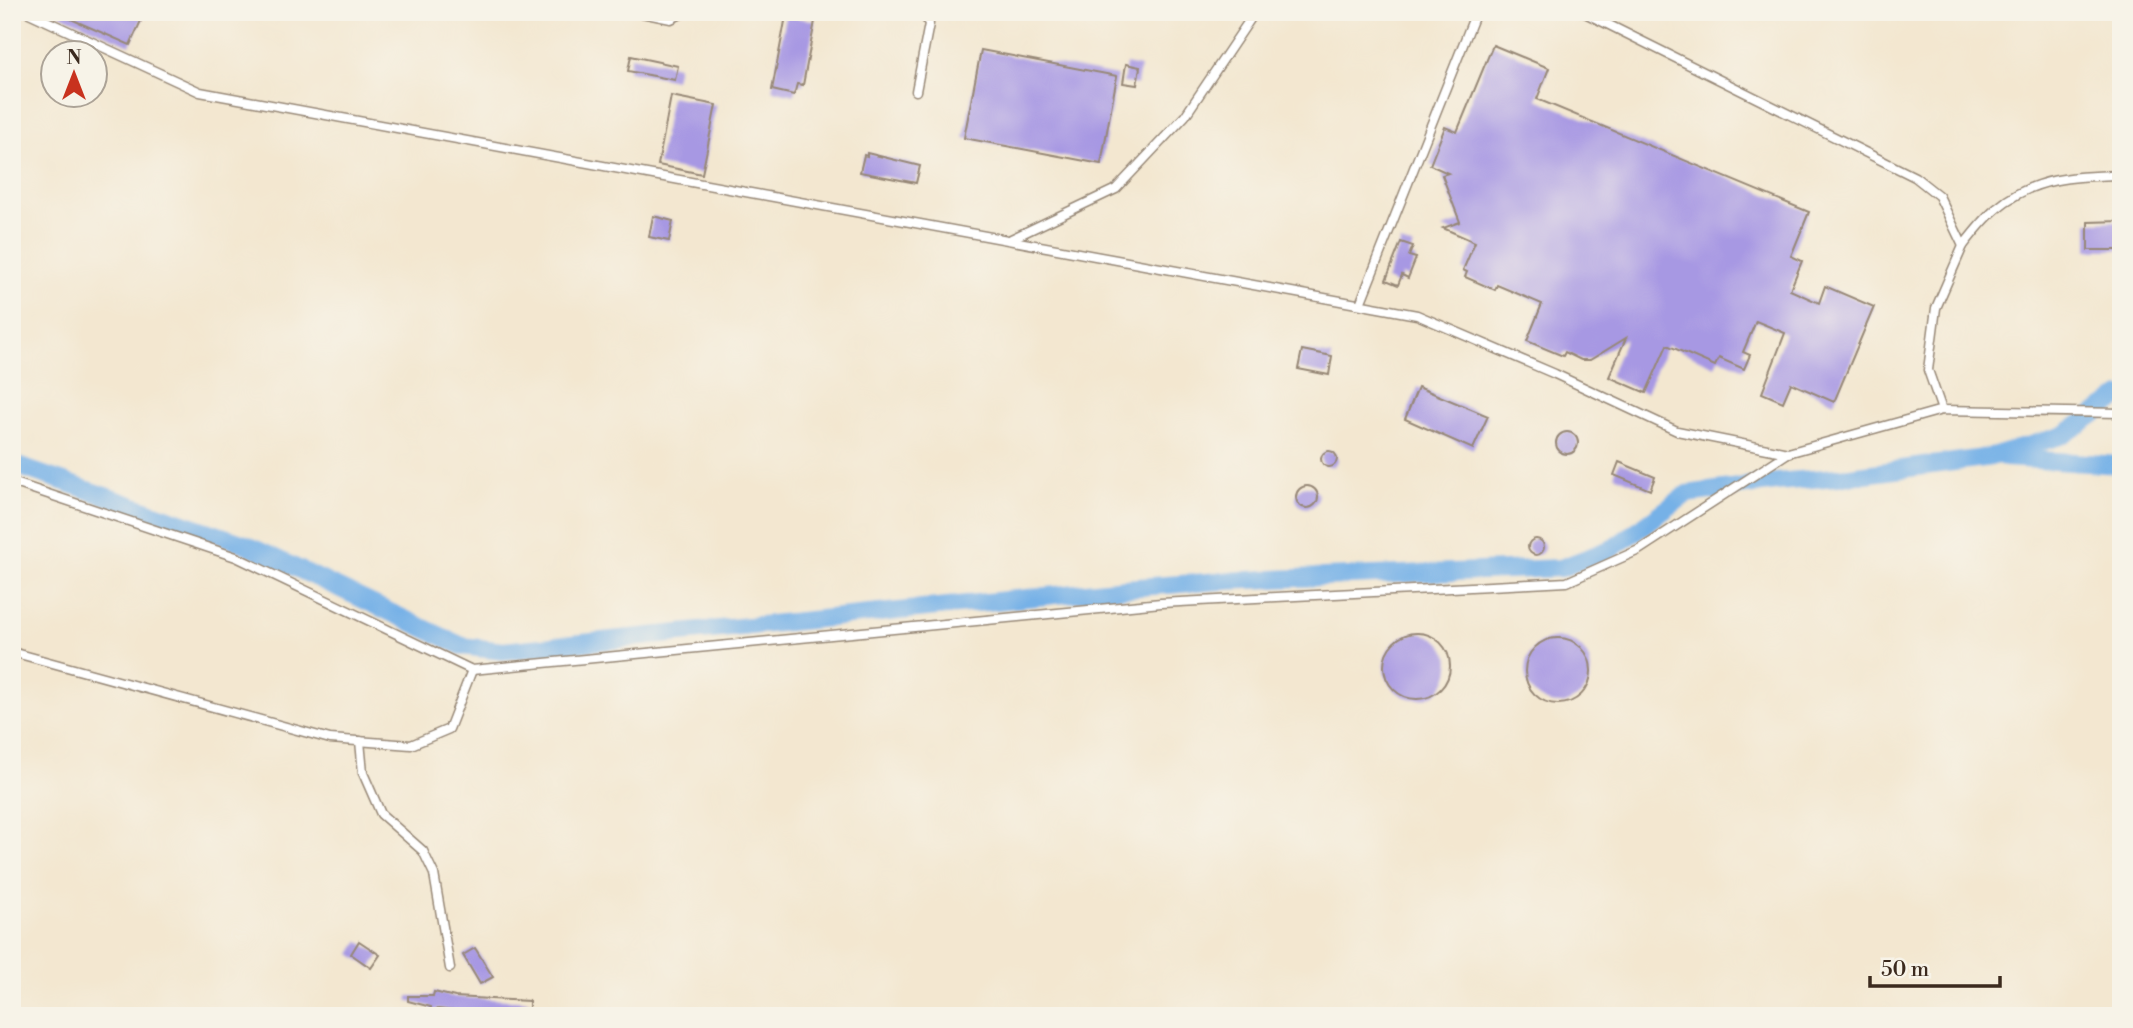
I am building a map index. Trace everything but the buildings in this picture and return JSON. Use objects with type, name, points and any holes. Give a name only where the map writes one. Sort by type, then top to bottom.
[{"type":"lane","points":[[27,12],[200,93],[1416,315],[1555,374],[1677,431],[1788,453]]},
{"type":"lane","points":[[637,12],[671,19],[685,12]]},
{"type":"lane","points":[[915,12],[926,18],[929,24],[916,91]]},
{"type":"lane","points":[[1011,239],[1116,189],[1185,116],[1255,12]]},
{"type":"lane","points":[[1360,304],[1476,12]]},
{"type":"lane","points":[[1583,12],[1915,177],[1939,196],[1963,246]]},
{"type":"lane","points":[[1942,410],[1928,370],[1936,308],[1963,246],[1997,208],[2045,181],[2081,176],[2121,175]]},
{"type":"lane","points":[[12,482],[236,557],[472,670],[1161,603],[1567,582],[1639,550],[1788,453],[1942,410],[2121,413]]},
{"type":"lane","points":[[12,652],[330,739],[411,745],[449,729],[472,670]]},
{"type":"lane","points":[[360,741],[363,773],[381,814],[423,851],[434,874],[450,968]]},
{"type":"waterway","points":[[12,464],[245,544],[462,646],[503,651],[1125,588],[1221,581],[1561,568],[1613,548],[1687,494],[1991,457],[2064,435],[2121,396]]},
{"type":"waterway","points":[[2005,458],[2121,465]]}]
